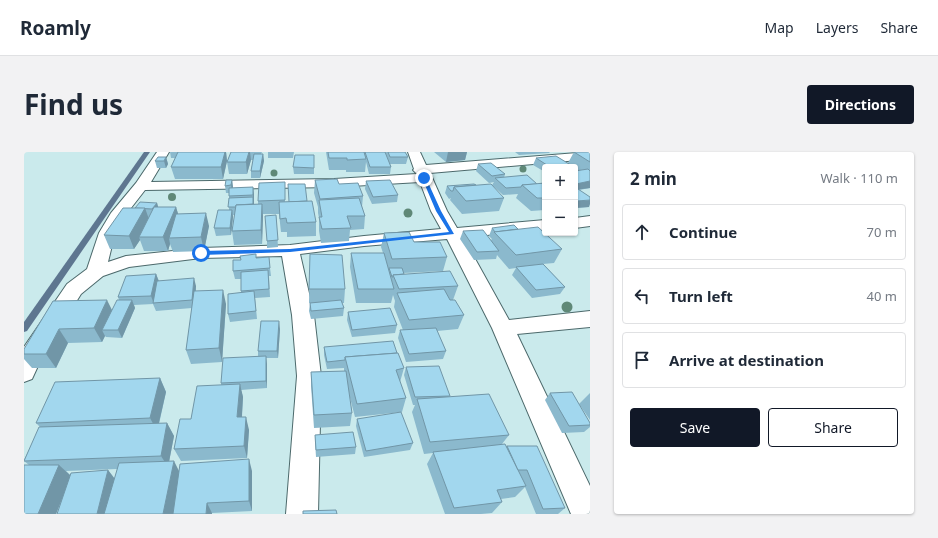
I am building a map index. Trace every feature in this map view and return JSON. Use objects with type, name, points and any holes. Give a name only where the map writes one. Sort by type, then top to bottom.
[{"type":"street","points":[[96,272],[107,233],[117,216],[141,186],[163,152]]},
{"type":"street","points":[[141,186],[334,182],[419,167],[590,155]]},
{"type":"street","points":[[419,167],[438,211],[452,233],[503,328],[587,514]]},
{"type":"street","points":[[578,223],[590,221]]},
{"type":"street","points":[[24,372],[32,353],[74,289],[96,272],[126,262],[201,253],[290,250],[542,225]]},
{"type":"street","points":[[290,250],[303,315],[309,376],[302,514]]},
{"type":"street","points":[[503,328],[590,319]]},
{"type":"building","points":[[178,152],[225,152],[221,167],[171,167]]},
{"type":"building","points":[[231,152],[249,152],[246,162],[227,162]]},
{"type":"building","points":[[328,152],[364,152],[366,159],[347,160],[347,158],[329,158]]},
{"type":"building","points":[[365,152],[385,152],[391,167],[370,167]]},
{"type":"building","points":[[388,152],[405,152],[408,157],[390,157]]},
{"type":"building","points":[[574,152],[590,152],[590,162]]},
{"type":"building","points":[[254,154],[263,154],[260,171],[251,171]]},
{"type":"building","points":[[295,155],[314,155],[314,168],[293,167]]},
{"type":"building","points":[[556,156],[569,164],[545,164],[536,158]]},
{"type":"building","points":[[158,157],[166,157],[164,161],[155,161]]},
{"type":"building","points":[[491,163],[505,174],[492,176],[478,164]]},
{"type":"building","points":[[588,169],[590,171],[590,181],[578,184],[578,171]]},
{"type":"building","points":[[527,175],[537,184],[506,188],[495,178]]},
{"type":"building","points":[[337,179],[339,184],[358,183],[363,196],[320,199],[315,180]]},
{"type":"building","points":[[226,180],[232,180],[231,185],[225,186]]},
{"type":"building","points":[[390,180],[398,195],[373,197],[366,181]]},
{"type":"building","points":[[285,182],[285,200],[258,201],[259,183]]},
{"type":"building","points":[[542,183],[542,198],[537,198],[522,185]]},
{"type":"building","points":[[288,184],[305,184],[307,201],[289,202]]},
{"type":"building","points":[[491,184],[504,198],[466,201],[454,187]]},
{"type":"building","points":[[476,185],[454,187],[453,191],[451,191],[447,186]]},
{"type":"building","points":[[253,187],[253,195],[229,196],[229,188]]},
{"type":"building","points":[[578,189],[590,197],[590,200],[578,201]]},
{"type":"building","points":[[253,197],[253,204],[228,207],[229,198]]},
{"type":"building","points":[[359,198],[365,216],[347,216],[351,228],[322,229],[319,217],[322,217],[319,200]]},
{"type":"building","points":[[312,201],[316,222],[287,223],[286,218],[280,219],[279,202]]},
{"type":"building","points":[[140,202],[157,203],[152,209],[135,208]]},
{"type":"building","points":[[262,204],[261,230],[232,231],[236,205]]},
{"type":"building","points":[[154,207],[176,207],[163,237],[139,237]]},
{"type":"building","points":[[123,208],[145,208],[129,236],[104,235]]},
{"type":"building","points":[[218,210],[232,210],[230,228],[214,228]]},
{"type":"building","points":[[206,213],[201,237],[169,238],[176,214]]},
{"type":"building","points":[[276,215],[278,240],[267,241],[265,216]]},
{"type":"building","points":[[514,225],[518,229],[495,232],[492,228]]},
{"type":"building","points":[[538,227],[542,231],[542,236],[548,236],[562,249],[516,255],[494,232]]},
{"type":"building","points":[[483,230],[499,251],[477,252],[463,231]]},
{"type":"building","points":[[409,232],[414,242],[440,242],[447,257],[392,259],[384,233]]},
{"type":"building","points":[[351,253],[384,253],[394,289],[358,289]]},
{"type":"building","points":[[256,254],[256,258],[269,257],[270,268],[233,271],[233,260],[241,260],[240,256]]},
{"type":"building","points":[[310,254],[342,255],[345,289],[309,289]]},
{"type":"building","points":[[543,264],[565,287],[536,290],[516,267]]},
{"type":"building","points":[[389,268],[402,268],[404,274],[393,275],[392,277]]},
{"type":"building","points":[[268,270],[269,289],[241,291],[241,272]]},
{"type":"building","points":[[450,271],[458,286],[399,289],[393,275]]},
{"type":"building","points":[[156,274],[151,296],[118,297],[126,276]]},
{"type":"building","points":[[194,278],[192,300],[153,303],[157,281]]},
{"type":"building","points":[[444,289],[450,300],[455,300],[464,315],[409,320],[397,293]]},
{"type":"building","points":[[223,290],[219,348],[186,350],[194,291]]},
{"type":"building","points":[[254,291],[256,311],[228,314],[228,294]]},
{"type":"building","points":[[107,300],[94,328],[59,329],[46,354],[24,354],[24,349],[53,301]]},
{"type":"building","points":[[117,300],[132,300],[118,330],[102,330]]},
{"type":"building","points":[[341,300],[344,308],[311,311],[310,303]]},
{"type":"building","points":[[390,308],[397,325],[352,330],[348,312]]},
{"type":"building","points":[[261,321],[279,321],[277,351],[258,351]]},
{"type":"building","points":[[436,328],[446,351],[409,354],[400,330]]},
{"type":"building","points":[[393,341],[397,353],[345,357],[345,360],[327,362],[324,347]]},
{"type":"building","points":[[398,353],[404,368],[396,370],[406,398],[357,404],[345,357]]},
{"type":"building","points":[[266,356],[266,381],[221,383],[223,358]]},
{"type":"building","points":[[439,366],[450,396],[415,397],[406,367]]},
{"type":"building","points":[[346,371],[352,413],[314,415],[311,372]]},
{"type":"building","points":[[160,378],[150,418],[36,423],[55,382]]},
{"type":"building","points":[[240,384],[237,417],[246,417],[244,446],[174,449],[180,419],[191,419],[197,386]]},
{"type":"building","points":[[572,392],[590,425],[569,426],[550,393]]},
{"type":"building","points":[[489,394],[509,435],[430,442],[417,399]]},
{"type":"building","points":[[401,412],[413,443],[366,451],[357,419]]},
{"type":"building","points":[[167,423],[161,456],[24,461],[39,427]]},
{"type":"building","points":[[353,432],[356,447],[316,450],[315,435]]},
{"type":"building","points":[[505,444],[526,486],[497,490],[502,502],[454,508],[433,452]]},
{"type":"building","points":[[507,446],[537,446],[565,508],[543,509],[527,470],[518,470]]},
{"type":"building","points":[[249,459],[249,501],[207,503],[206,514],[173,514],[180,464]]},
{"type":"building","points":[[174,461],[163,514],[104,514],[119,463]]},
{"type":"building","points":[[24,465],[59,465],[38,514],[24,514]]},
{"type":"building","points":[[108,470],[97,514],[57,514],[71,473]]},
{"type":"building","points":[[336,510],[337,514],[303,514],[303,511]]},
{"type":"waterway","points":[[24,329],[147,152]]},
{"type":"route","points":[[201,253],[290,250],[364,241],[452,233],[438,211],[424,178]]}]
